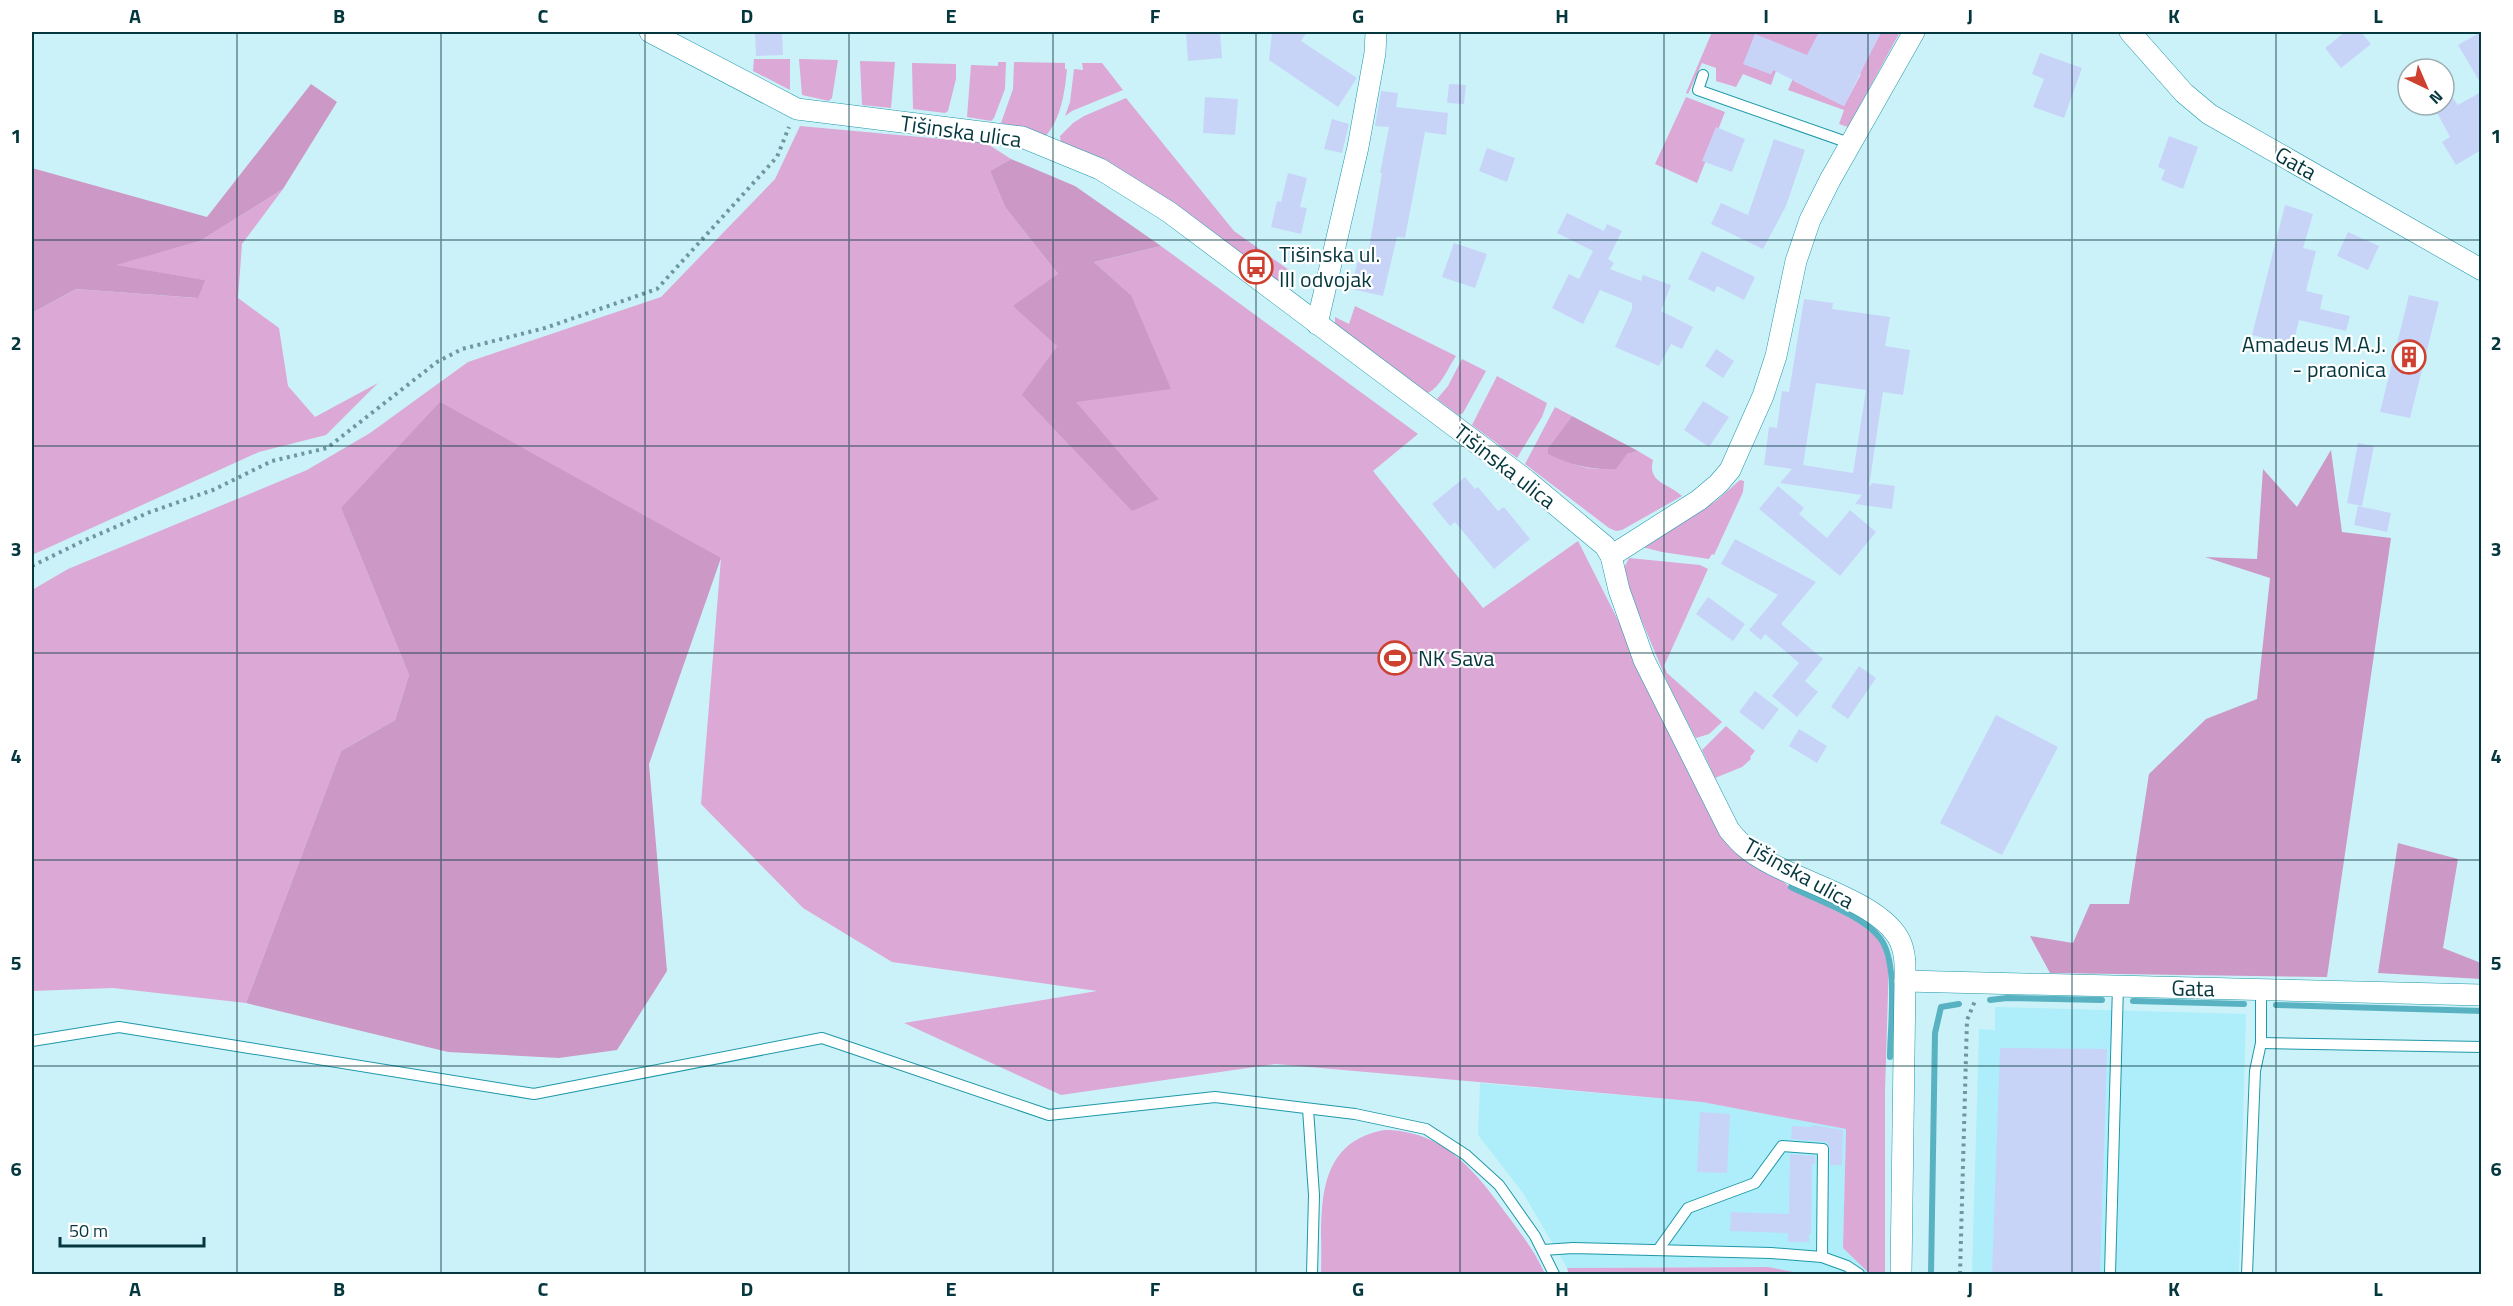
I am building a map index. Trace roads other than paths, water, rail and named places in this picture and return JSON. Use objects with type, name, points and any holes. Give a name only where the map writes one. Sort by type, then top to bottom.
[{"type":"street","name":"Tišinska ulica","points":[[650,32],[797,109],[1022,137],[1100,169],[1169,212],[1526,480],[1598,539],[1611,556],[1619,590],[1644,660],[1729,830],[1745,848],[1865,909],[1888,924],[1899,939],[1905,953],[1901,1275]]},
{"type":"street","points":[[1317,324],[1358,147],[1375,53],[1376,32]]},
{"type":"street","points":[[1611,556],[1699,500],[1730,470],[1763,396],[1776,356],[1796,261],[1810,220],[1830,180],[1914,32]]},
{"type":"street","name":"Gata","points":[[2130,32],[2184,93],[2209,114],[2481,270]]},
{"type":"street","name":"Gata","points":[[1905,981],[2481,995]]},
{"type":"lane","points":[[1702,75],[1698,90],[1852,144]]},
{"type":"lane","points":[[2110,1275],[2118,986]]},
{"type":"lane","points":[[2247,1275],[2254,1071],[2261,1043],[2260,990]]},
{"type":"lane","points":[[32,1041],[119,1027],[534,1094],[822,1038],[1049,1115],[1215,1097],[1355,1114],[1426,1129],[1466,1155],[1499,1185],[1535,1236],[1554,1275]]},
{"type":"lane","points":[[2261,1043],[2481,1047]]},
{"type":"lane","points":[[1308,1109],[1314,1195],[1312,1275]]},
{"type":"lane","points":[[1658,1250],[1688,1208],[1755,1183],[1782,1146],[1823,1149],[1822,1257]]},
{"type":"lane","points":[[1543,1250],[1573,1248],[1658,1250],[1771,1253],[1822,1257],[1847,1266],[1859,1275]]},
{"type":"waterway","points":[[1791,887],[1851,915],[1880,938],[1890,962],[1892,978],[1890,1057]]},
{"type":"waterway","points":[[1990,1000],[2007,998],[2102,1000]]},
{"type":"waterway","points":[[2133,1001],[2244,1004]]},
{"type":"waterway","points":[[1931,1274],[1935,1033],[1941,1007],[1959,1004]]},
{"type":"waterway","points":[[2276,1005],[2482,1011]]},
{"type":"place","name":"Tišinska ul. III odvojak","points":[[1256,267]]},
{"type":"place","name":"Amadeus M.A.J. - praonica","points":[[2409,357]]},
{"type":"place","name":"NK Sava","points":[[1395,658]]}]
